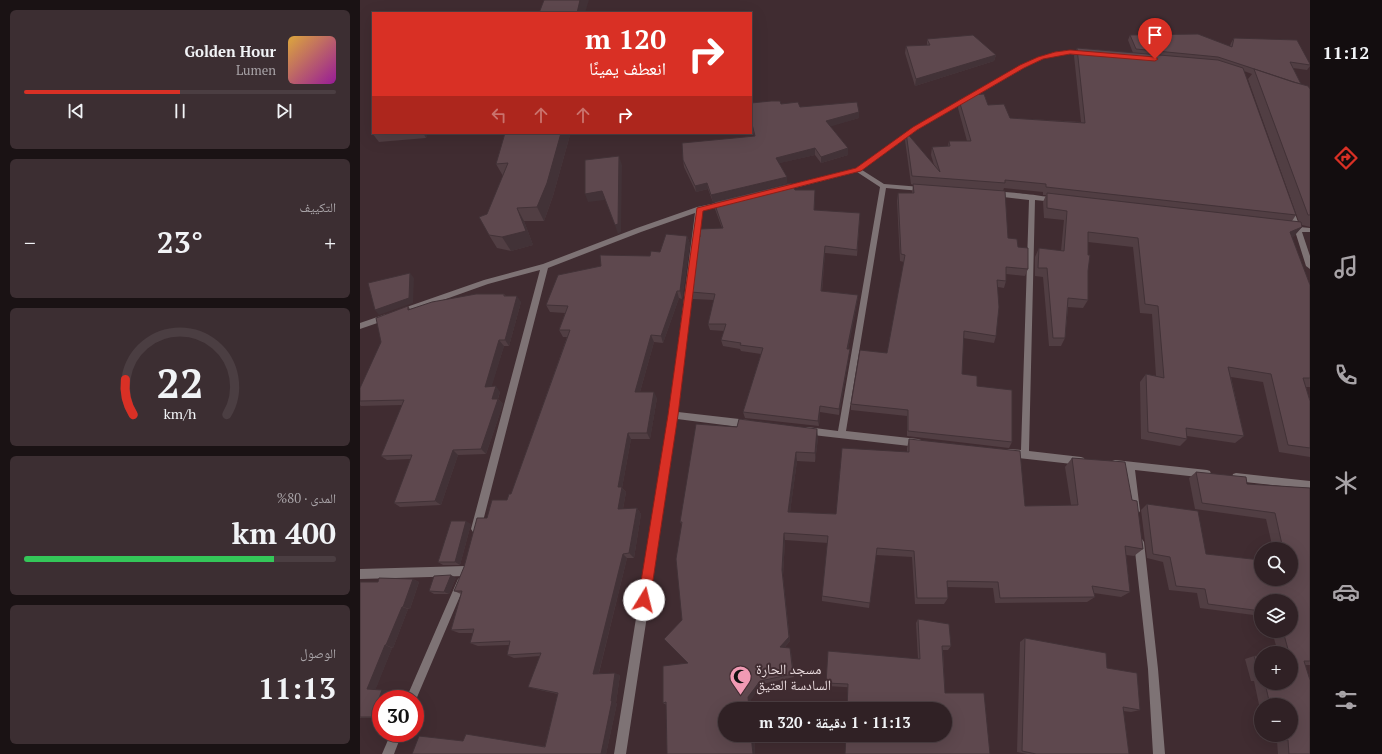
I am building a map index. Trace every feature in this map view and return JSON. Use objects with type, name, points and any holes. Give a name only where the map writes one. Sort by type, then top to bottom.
[{"type":"street","points":[[772,191],[858,170],[915,129],[1040,58],[1070,52],[1092,54]]},
{"type":"street","points":[[858,170],[883,186],[929,190]]},
{"type":"street","points":[[841,435],[883,186]]},
{"type":"street","points":[[984,194],[1064,201]]},
{"type":"street","points":[[1025,455],[1032,197]]},
{"type":"street","points":[[360,326],[487,282],[545,266],[639,230],[699,210],[736,200]]},
{"type":"street","points":[[1287,200],[1310,266]]},
{"type":"street","points":[[620,754],[673,415],[699,210]]},
{"type":"street","points":[[1282,227],[1310,230]]},
{"type":"street","points":[[473,541],[545,266]]},
{"type":"street","points":[[673,415],[757,425]]},
{"type":"street","points":[[795,429],[925,444]]},
{"type":"street","points":[[1002,453],[1092,462]]},
{"type":"street","points":[[1108,463],[1310,485]]},
{"type":"street","points":[[1130,466],[1153,669],[1159,754]]},
{"type":"street","points":[[360,574],[466,567],[415,690]]},
{"type":"street","points":[[388,754],[393,742]]},
{"type":"building","points":[[544,0],[580,0],[577,12],[539,12]]},
{"type":"building","points":[[1198,34],[1232,47],[1234,38],[1297,40],[1310,65],[1290,62],[1301,84],[1218,57],[1136,49],[1130,35]]},
{"type":"building","points":[[973,35],[996,55],[916,79],[906,46],[930,45],[927,39]]},
{"type":"building","points":[[1077,48],[1218,60],[1243,68],[1296,215],[1046,187],[1046,184],[1005,180],[1005,183],[912,176],[906,132],[940,172],[932,147],[950,146],[949,141],[971,141],[959,100],[968,95],[984,94],[988,105],[1004,104],[1010,118],[1085,123]]},
{"type":"building","points":[[1254,69],[1308,86],[1310,89],[1310,215],[1308,215]]},
{"type":"building","points":[[780,101],[781,104],[798,102],[800,107],[857,102],[859,112],[826,121],[848,148],[821,157],[815,148],[776,158],[787,177],[711,195],[707,183],[695,186],[683,160],[682,143],[755,136],[752,124],[752,103]]},
{"type":"building","points":[[505,134],[561,134],[547,183],[537,207],[517,208],[526,231],[502,237],[489,235],[479,217],[487,214],[508,163],[496,164]]},
{"type":"building","points":[[619,156],[618,224],[615,225],[602,191],[585,194],[585,160]]},
{"type":"building","points":[[791,183],[795,190],[815,190],[814,210],[860,213],[857,250],[825,246],[821,291],[858,295],[847,349],[850,349],[839,409],[820,406],[818,421],[743,412],[763,348],[740,345],[741,343],[721,340],[726,324],[708,324],[715,294],[691,292],[700,229],[723,228],[714,202]]},
{"type":"building","points":[[913,184],[1005,191],[1008,238],[1017,239],[1018,247],[1028,248],[1028,269],[1006,267],[1006,281],[997,280],[999,307],[996,336],[964,331],[962,374],[977,376],[977,386],[1012,390],[1012,442],[908,431],[908,410],[851,404],[860,350],[887,353],[905,255],[901,254],[898,193],[914,193]]},
{"type":"building","points":[[1047,193],[1301,222],[1302,227],[1290,232],[1310,285],[1310,378],[1303,378],[1310,401],[1310,448],[1288,445],[1271,374],[1228,367],[1244,436],[1186,428],[1187,439],[1148,432],[1146,374],[1164,378],[1158,306],[1145,304],[1138,238],[1088,232],[1088,255],[1090,255],[1088,271],[1088,300],[1068,298],[1065,338],[1053,338],[1047,268],[1038,268],[1039,248],[1064,251],[1067,211],[1047,208]]},
{"type":"building","points":[[666,234],[687,236],[680,291],[677,291],[661,336],[651,335],[635,392],[654,392],[647,433],[628,433],[618,487],[622,487],[618,509],[637,508],[629,553],[623,554],[593,674],[615,673],[612,701],[601,754],[412,754],[417,742],[424,742],[424,737],[463,741],[466,734],[545,747],[558,693],[528,687],[541,653],[507,655],[510,641],[470,643],[474,629],[451,630],[462,591],[454,591],[464,567],[477,518],[487,518],[492,500],[507,500],[509,494],[511,494],[570,330],[559,330],[568,306],[546,305],[558,275],[601,266],[600,255],[650,256],[651,251],[660,252]]},
{"type":"building","points":[[410,273],[409,298],[375,310],[368,283]]},
{"type":"building","points":[[476,294],[504,294],[504,296],[517,296],[505,340],[499,340],[485,387],[496,386],[492,399],[498,399],[481,449],[453,450],[435,501],[394,503],[412,455],[381,456],[404,400],[360,401],[360,388],[381,342],[376,318],[408,306],[408,310],[432,302]]},
{"type":"building","points":[[739,419],[817,429],[815,453],[796,452],[788,512],[836,514],[842,448],[909,452],[909,439],[1020,451],[1025,506],[1078,505],[1072,458],[1125,462],[1132,500],[1137,501],[1143,549],[1125,546],[1130,592],[1092,586],[1095,597],[1000,598],[998,582],[947,581],[948,598],[917,598],[914,551],[877,548],[870,603],[822,596],[828,536],[784,533],[782,570],[789,637],[780,647],[790,648],[793,674],[760,681],[748,697],[748,702],[718,702],[718,742],[752,742],[753,754],[667,754],[666,702],[663,703],[663,666],[688,663],[664,639],[682,620],[676,559],[682,522],[680,522],[696,424],[737,427]]},
{"type":"building","points":[[1196,472],[1246,477],[1247,484],[1310,488],[1310,661],[1304,661],[1310,680],[1310,754],[1289,754],[1288,742],[1298,742],[1298,698],[1268,698],[1267,690],[1298,690],[1298,646],[1287,646],[1285,638],[1298,638],[1298,594],[1254,594],[1254,610],[1208,604],[1205,589],[1176,586],[1170,557],[1153,554],[1147,504],[1198,511],[1206,554],[1254,559],[1254,586],[1298,586],[1298,542],[1281,542],[1275,513],[1202,503]]},
{"type":"building","points":[[451,521],[466,521],[455,562],[438,562]]},
{"type":"building","points":[[451,575],[444,592],[429,591],[434,576]]},
{"type":"building","points":[[379,578],[413,579],[403,607],[385,645],[367,689],[382,690],[372,690],[372,717],[360,717],[360,582],[378,582]]},
{"type":"building","points":[[918,619],[949,624],[951,646],[942,646],[945,693],[984,693],[990,754],[845,754],[846,742],[952,742],[952,702],[847,702],[848,684],[826,683],[828,651],[920,659]]},
{"type":"building","points":[[1025,638],[1106,653],[1107,668],[1137,673],[1140,710],[1123,707],[1129,754],[1036,754],[1022,751]]},
{"type":"place","name":"مسجد الحارة السادسة العتيق","points":[[741,696]]},
{"type":"route","points":[[644,600],[673,415],[699,210],[858,170],[915,129],[1040,58],[1070,52],[1155,59]]}]
